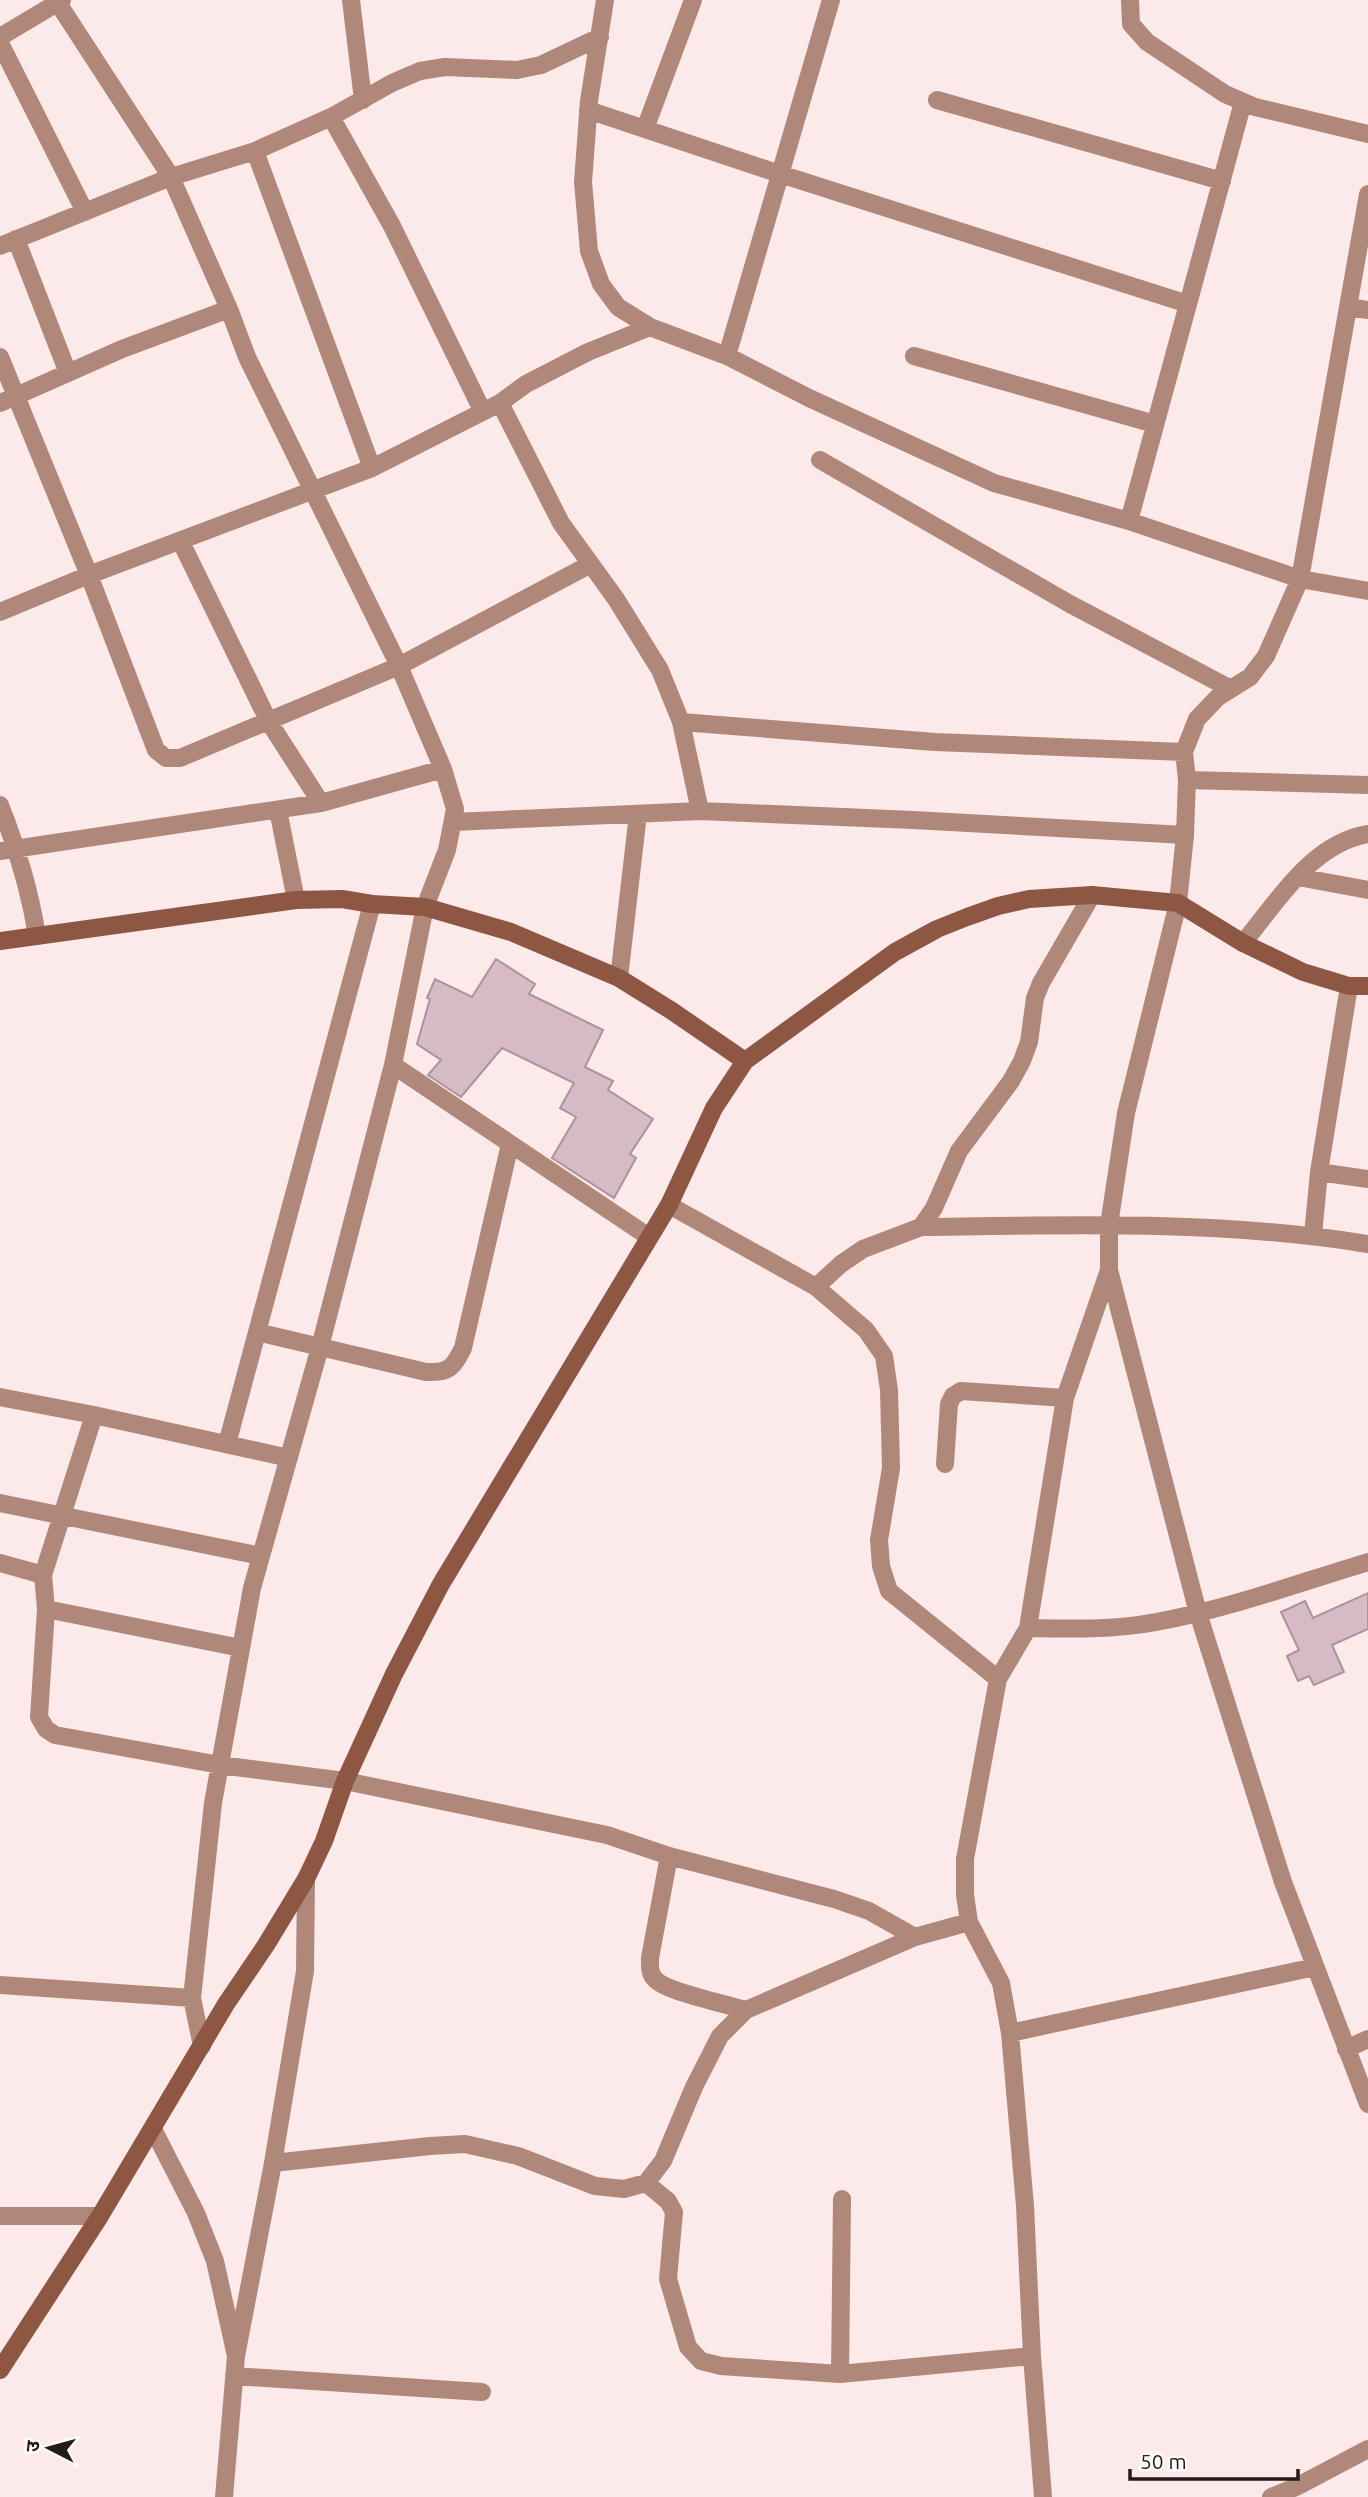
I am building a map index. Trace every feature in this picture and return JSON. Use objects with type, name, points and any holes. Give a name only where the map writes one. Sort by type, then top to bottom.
[{"type":"street","points":[[351,0],[363,100]]},
{"type":"street","points":[[645,129],[693,0]]},
{"type":"street","points":[[727,356],[831,0]]},
{"type":"street","points":[[1129,0],[1131,24],[1147,42],[1225,94],[1255,107],[1368,134]]},
{"type":"street","points":[[0,37],[59,1],[171,177],[247,357],[399,666],[443,769],[455,809],[447,850],[425,907],[393,1065],[320,1347],[252,1588],[213,1803],[191,1998],[202,2046]]},
{"type":"street","points":[[607,1],[588,110],[583,182],[589,251],[601,284],[618,307],[650,327],[727,356],[808,397],[994,482],[1129,521],[1300,579],[1368,591]]},
{"type":"street","points":[[68,373],[8,243],[171,177],[255,151],[331,117],[420,71],[445,67],[517,70],[541,65],[600,37]]},
{"type":"street","points":[[0,43],[85,212]]},
{"type":"street","points":[[937,100],[1222,181]]},
{"type":"street","points":[[1129,521],[1244,102]]},
{"type":"street","points":[[588,110],[1188,304]]},
{"type":"street","points":[[331,117],[392,226],[482,410]]},
{"type":"street","points":[[255,151],[372,468]]},
{"type":"street","points":[[1368,194],[1300,579],[1266,656],[1250,677],[1218,697],[1197,719],[1184,752],[1187,780],[1185,835],[1178,903],[1126,1113],[1109,1225],[1109,1270],[1198,1613],[1283,1882],[1368,2104]]},
{"type":"street","points":[[1349,307],[1368,310]]},
{"type":"street","points":[[8,399],[122,349],[229,309]]},
{"type":"street","points":[[0,612],[89,575],[372,468],[500,403],[526,384],[588,352],[650,327]]},
{"type":"street","points":[[914,356],[1155,424]]},
{"type":"street","points":[[0,357],[8,399],[89,575],[156,750],[166,758],[180,758],[399,666],[589,565]]},
{"type":"street","points":[[500,403],[561,523],[616,599],[660,670],[681,722],[699,811]]},
{"type":"street","points":[[820,460],[1070,604],[1231,689]]},
{"type":"street","points":[[181,542],[269,722],[321,803]]},
{"type":"street","points":[[681,722],[935,742],[1184,752]]},
{"type":"street","points":[[8,850],[321,803],[443,769]]},
{"type":"street","points":[[1187,780],[1368,785]]},
{"type":"street","points":[[0,805],[8,850],[32,904],[37,936]]},
{"type":"street","points":[[278,810],[296,900]]},
{"type":"street","points":[[453,822],[699,811],[1185,835]]},
{"type":"street","points":[[619,978],[638,814]]},
{"type":"street","points":[[1243,943],[1298,877],[1329,848],[1349,838],[1368,834]]},
{"type":"street","points":[[1298,877],[1368,890]]},
{"type":"street","points":[[921,1227],[934,1208],[959,1151],[1011,1081],[1022,1061],[1029,1042],[1035,998],[1091,895]]},
{"type":"street","points":[[0,2370],[100,2216],[306,1879],[324,1841],[345,1782],[394,1674],[441,1584],[669,1205],[714,1108],[745,1061],[895,952],[937,929],[998,906],[1029,899],[1091,895],[1178,903],[1243,943],[1303,972],[1349,986],[1368,986]]},
{"type":"street","points":[[0,941],[296,900],[342,899],[425,907],[511,932],[619,978],[672,1010],[745,1061]]},
{"type":"street","points":[[227,1444],[372,904]]},
{"type":"street","points":[[1313,1235],[1349,986]]},
{"type":"street","points":[[393,1065],[649,1237]]},
{"type":"street","points":[[257,1332],[426,1372],[440,1373],[453,1367],[463,1348],[510,1144]]},
{"type":"street","points":[[1320,1172],[1368,1179]]},
{"type":"street","points":[[669,1205],[816,1287],[866,1331],[884,1356],[889,1390],[891,1468],[879,1540],[881,1566],[889,1591],[998,1679]]},
{"type":"street","points":[[816,1287],[841,1264],[863,1249],[921,1227],[1150,1224],[1313,1235],[1368,1244]]},
{"type":"street","points":[[1043,2497],[1032,2356],[1025,2206],[1010,2033],[1001,1983],[969,1922],[965,1895],[965,1858],[998,1679],[1028,1628],[1065,1398],[1076,1359],[1109,1270]]},
{"type":"street","points":[[945,1464],[948,1404],[953,1396],[961,1391],[1065,1398]]},
{"type":"street","points":[[0,1397],[289,1458]]},
{"type":"street","points":[[94,1415],[43,1575],[46,1609],[39,1717],[46,1729],[55,1735],[220,1765],[345,1782],[607,1835],[669,1856],[834,1899],[869,1911],[915,1937]]},
{"type":"street","points":[[0,1503],[261,1556]]},
{"type":"street","points":[[1028,1628],[1087,1629],[1140,1624],[1198,1613],[1368,1562]]},
{"type":"street","points":[[0,1563],[43,1575]]},
{"type":"street","points":[[46,1609],[242,1647]]},
{"type":"street","points":[[669,1856],[650,1958],[650,1971],[656,1981],[677,1990],[746,2010]]},
{"type":"street","points":[[224,2497],[236,2356],[274,2163],[305,1971],[306,1879]]},
{"type":"street","points":[[274,2163],[465,2144],[519,2156],[595,2186],[624,2189],[646,2183],[663,2161],[694,2087],[720,2036],[746,2010],[915,1937],[969,1922]]},
{"type":"street","points":[[1010,2033],[1315,1967]]},
{"type":"street","points":[[0,1985],[191,1998]]},
{"type":"street","points":[[1346,2049],[1368,2039]]},
{"type":"street","points":[[153,2129],[195,2213],[215,2262],[236,2356]]},
{"type":"street","points":[[646,2183],[668,2201],[674,2212],[668,2280],[688,2347],[701,2361],[721,2366],[840,2374],[1032,2356]]},
{"type":"street","points":[[840,2374],[842,2199]]},
{"type":"street","points":[[0,2216],[100,2216]]},
{"type":"street","points":[[234,2376],[482,2392]]},
{"type":"street","points":[[1271,2497],[1296,2487],[1368,2449]]},
{"type":"building","points":[[496,959],[535,984],[529,994],[603,1030],[585,1067],[613,1081],[608,1090],[653,1119],[630,1154],[636,1158],[614,1198],[552,1158],[576,1117],[560,1108],[574,1083],[502,1048],[461,1097],[428,1075],[441,1060],[417,1044],[430,999],[427,998],[435,979],[472,997]]},
{"type":"building","points":[[1368,1593],[1368,1629],[1332,1645],[1344,1672],[1314,1685],[1309,1676],[1298,1681],[1287,1656],[1299,1650],[1281,1612],[1305,1601],[1313,1618]]}]
